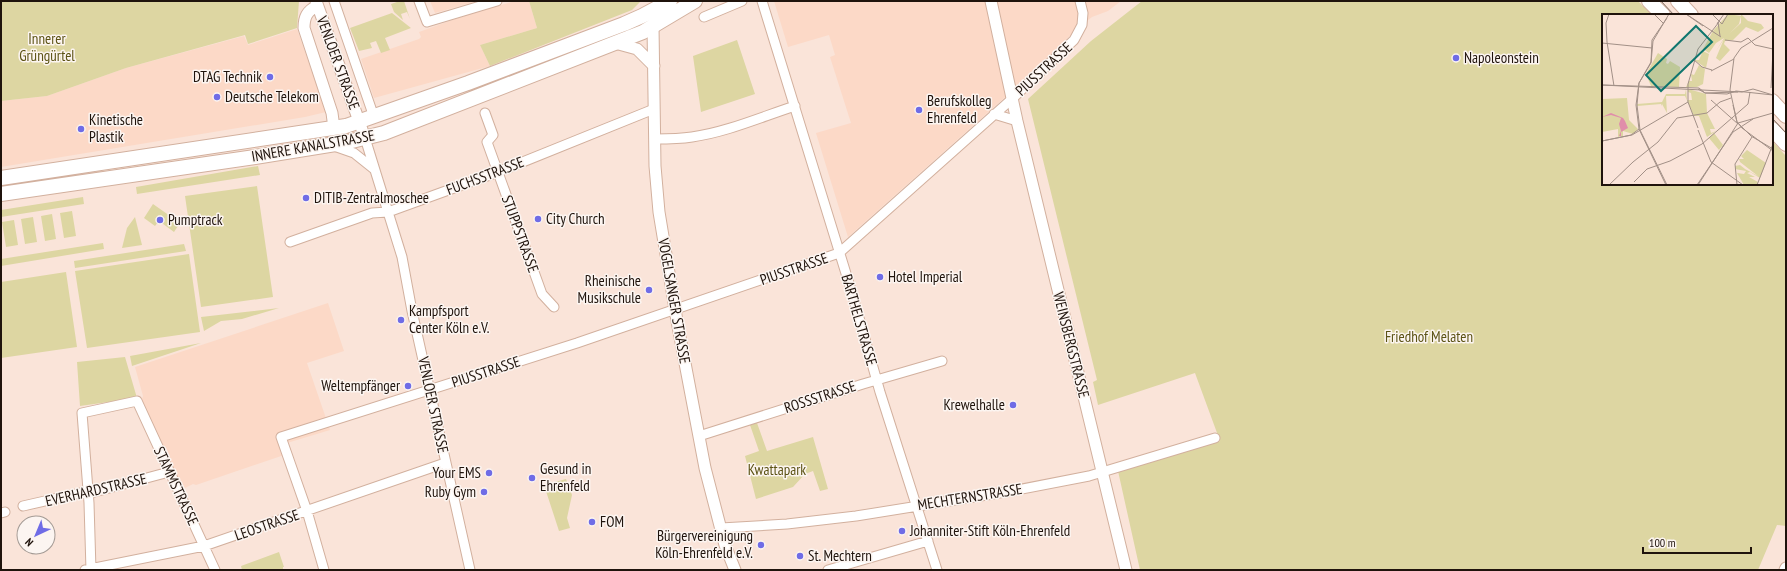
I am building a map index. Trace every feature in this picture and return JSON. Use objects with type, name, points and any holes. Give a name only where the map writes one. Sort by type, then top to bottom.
[{"type":"main road","name":"INNERE KANALSTRASSE","points":[[1,178],[334,128],[374,117],[624,24],[670,1]]},
{"type":"main road","name":"INNERE KANALSTRASSE","points":[[1,194],[329,145],[384,133],[615,43],[653,26],[695,1]]},
{"type":"main road","points":[[1649,1],[1662,14]]},
{"type":"main road","points":[[1678,1],[1690,14]]},
{"type":"main road","points":[[1773,102],[1786,116]]},
{"type":"main road","points":[[1773,130],[1786,144]]},
{"type":"main road","points":[[100,180],[121,168],[124,159]]},
{"type":"street","name":"VENLOER STRASSE","points":[[334,1],[374,117]]},
{"type":"street","points":[[419,1],[427,22],[497,1]]},
{"type":"street","points":[[704,17],[742,1]]},
{"type":"street","name":"BARTHELSTRASSE","points":[[762,1],[877,380],[937,570]]},
{"type":"street","name":"WEINSBERGSTRASSE","points":[[991,1],[1017,120],[1126,570]]},
{"type":"street","name":"PIUSSTRASSE","points":[[307,511],[281,437],[675,310],[839,253],[1013,98],[1074,40],[1082,25],[1083,13],[1080,1]]},
{"type":"street","name":"VENLOER STRASSE","points":[[317,4],[376,170],[402,257],[445,463],[470,570]]},
{"type":"street","points":[[317,4],[307,13],[304,18],[304,28],[332,113],[334,128]]},
{"type":"street","name":"VOGELSANGER STRASSE","points":[[653,26],[654,109],[659,212],[675,310],[699,436],[721,528],[735,570]]},
{"type":"street","points":[[308,37],[330,40]]},
{"type":"street","points":[[615,43],[637,49],[654,66]]},
{"type":"street","points":[[655,139],[694,137],[742,124],[795,106]]},
{"type":"street","name":"FUCHSSTRASSE","points":[[290,242],[372,213],[388,212],[498,172],[654,109]]},
{"type":"street","name":"STUPPSTRASSE","points":[[485,113],[492,135],[487,142],[542,294],[554,307]]},
{"type":"street","points":[[994,114],[1017,120]]},
{"type":"street","points":[[329,145],[354,153],[376,170]]},
{"type":"street","name":"ROSSSTRASSE","points":[[699,436],[942,361]]},
{"type":"street","name":"STAMMSTRASSE","points":[[87,494],[82,413],[137,401],[215,570]]},
{"type":"street","name":"MECHTERNSTRASSE","points":[[721,528],[787,524],[843,518],[1012,491],[1103,472],[1215,438]]},
{"type":"street","name":"LEOSTRASSE","points":[[89,570],[204,546],[445,463]]},
{"type":"street","name":"EVERHARDSTRASSE","points":[[23,506],[80,493],[87,494],[170,472]]},
{"type":"street","points":[[87,494],[89,503],[89,570]]},
{"type":"street","points":[[307,511],[324,570]]},
{"type":"street","points":[[828,570],[928,541]]},
{"type":"shaded area","points":[[430,1],[474,1],[474,2],[435,13]]},
{"type":"shaded area","points":[[515,1],[529,1],[537,28],[480,45],[490,66],[374,98],[361,59],[419,39],[421,37],[419,32],[469,14]]},
{"type":"shaded area","name":"Berufskolleg Ehrenfeld","points":[[774,1],[1121,1],[1108,11],[1092,17],[1078,28],[1004,98],[848,237],[816,133],[851,123],[830,57],[835,55],[829,35],[788,47]]},
{"type":"shaded area","points":[[297,29],[326,112],[305,117],[1,167],[1,101],[47,96],[126,68],[244,36],[248,45]]},
{"type":"shaded area","points":[[328,303],[344,351],[307,363],[330,430],[287,443],[290,453],[196,485],[193,484],[183,489],[146,413],[135,367]]},
{"type":"green space","name":"Innerer Grüngürtel","points":[[1,1],[299,1],[297,28],[248,44],[245,35],[126,68],[47,96],[1,101]]},
{"type":"green space","points":[[404,1],[410,19],[407,12],[401,14],[403,20],[394,12],[391,4]]},
{"type":"green space","points":[[529,1],[641,1],[632,10],[490,66],[480,45],[537,28]]},
{"type":"green space","name":"Friedhof Melaten","points":[[1142,1],[1638,1],[1651,14],[1602,14],[1602,185],[1773,185],[1773,142],[1786,156],[1786,526],[1777,525],[1758,570],[1140,570],[1118,471],[1220,441],[1195,373],[1098,405],[1093,382],[1097,380],[1028,99],[1091,41]]},
{"type":"green space","points":[[392,13],[411,28],[385,38],[390,50],[381,53],[376,41],[370,43],[372,48],[359,51],[350,28]]},
{"type":"green space","points":[[737,40],[755,94],[701,112],[693,56]]},
{"type":"green space","points":[[258,166],[260,175],[137,194],[136,187]]},
{"type":"green space","points":[[257,186],[273,297],[201,307],[185,196]]},
{"type":"green space","points":[[83,197],[84,204],[1,217],[1,210]]},
{"type":"green space","name":"Pumptrack","points":[[153,204],[180,223],[174,232],[159,221],[155,226],[144,218]]},
{"type":"green space","points":[[72,211],[76,236],[64,238],[60,213]]},
{"type":"green space","points":[[52,214],[56,239],[45,241],[41,216]]},
{"type":"green space","points":[[33,217],[37,242],[25,244],[21,219]]},
{"type":"green space","points":[[135,217],[142,245],[122,248],[127,228]]},
{"type":"green space","points":[[14,220],[18,245],[6,247],[2,222]]},
{"type":"green space","points":[[103,243],[104,249],[1,266],[1,259]]},
{"type":"green space","points":[[184,244],[186,251],[75,268],[74,261]]},
{"type":"green space","points":[[189,254],[200,332],[87,348],[75,271]]},
{"type":"green space","points":[[66,272],[77,347],[1,358],[1,282]]},
{"type":"green space","points":[[279,308],[242,319],[221,321],[204,331],[201,317]]},
{"type":"green space","points":[[201,343],[132,366],[130,356]]},
{"type":"green space","points":[[125,357],[137,398],[80,406],[77,362]]},
{"type":"green space","name":"Kwattapark","points":[[757,423],[767,451],[813,437],[828,489],[820,491],[813,471],[805,474],[793,487],[756,499],[745,456],[759,451],[750,425]]},
{"type":"green space","points":[[566,479],[572,495],[567,518],[570,528],[559,531],[544,485]]},
{"type":"green space","points":[[279,552],[284,567],[283,570],[242,570],[241,566]]},
{"type":"tram line","points":[[1661,1],[1673,14]]},
{"type":"tram line","points":[[1773,119],[1786,133]]},
{"type":"place","name":"Napoleonstein","points":[[1456,58]]},
{"type":"place","name":"DTAG Technik","points":[[270,77]]},
{"type":"place","name":"Deutsche Telekom","points":[[217,97]]},
{"type":"place","name":"Berufskolleg Ehrenfeld","points":[[919,110]]},
{"type":"place","name":"Kinetische Plastik","points":[[81,129]]},
{"type":"place","name":"DITIB-Zentralmoschee","points":[[306,198]]},
{"type":"place","name":"City Church","points":[[538,219]]},
{"type":"place","name":"Pumptrack","points":[[160,220]]},
{"type":"place","name":"Hotel Imperial","points":[[880,277]]},
{"type":"place","name":"Rheinische Musikschule","points":[[649,290]]},
{"type":"place","name":"Kampfsport Center Köln e.V.","points":[[401,320]]},
{"type":"place","name":"Weltempfänger","points":[[408,386]]},
{"type":"place","name":"Krewelhalle","points":[[1013,405]]},
{"type":"place","name":"Your EMS","points":[[489,473]]},
{"type":"place","name":"Gesund in Ehrenfeld","points":[[532,478]]},
{"type":"place","name":"Ruby Gym","points":[[484,492]]},
{"type":"place","name":"FOM","points":[[592,522]]},
{"type":"place","name":"Johanniter-Stift Köln-Ehrenfeld","points":[[902,531]]},
{"type":"place","name":"Bürgervereinigung Köln-Ehrenfeld e.V.","points":[[761,545]]},
{"type":"place","name":"St. Mechtern","points":[[800,556]]}]
